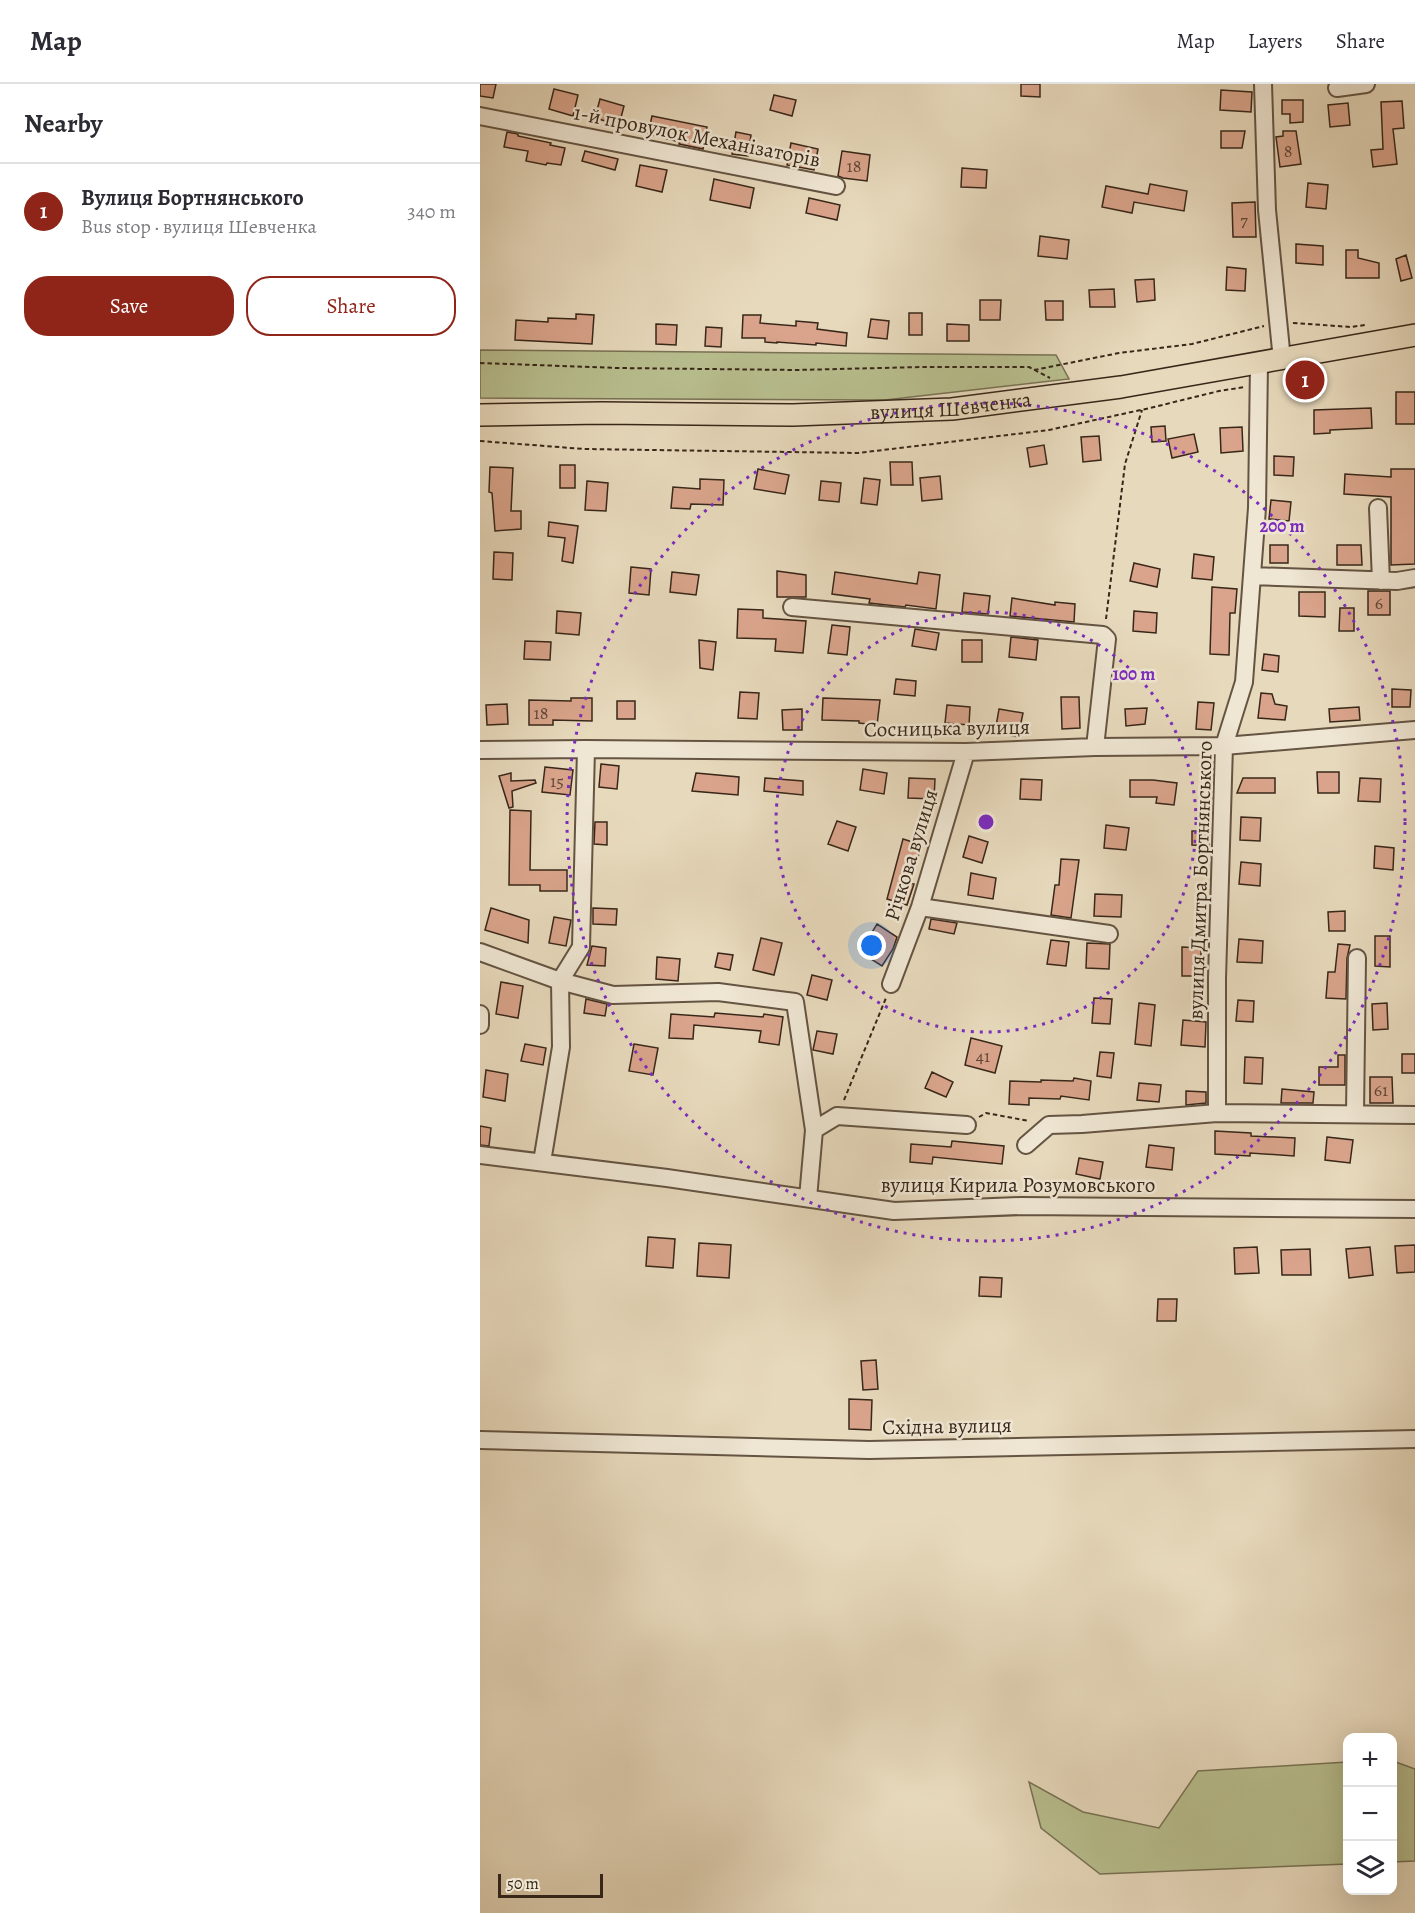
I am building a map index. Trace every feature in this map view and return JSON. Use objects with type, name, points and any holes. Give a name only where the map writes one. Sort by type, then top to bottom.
[{"type":"main road","name":"вулиця Шевченка","points":[[480,415],[793,414],[952,409],[1121,387],[1415,335]]},
{"type":"street","points":[[1263,84],[1266,210],[1282,360]]},
{"type":"street","points":[[1337,88],[1366,84]]},
{"type":"street","name":"1-й провулок Механізаторів","points":[[480,116],[836,186]]},
{"type":"street","name":"вулиця Дмитра Бортнянського","points":[[1217,1113],[1217,978],[1224,746],[1244,682],[1257,508],[1259,363]]},
{"type":"street","points":[[1378,508],[1381,581]]},
{"type":"street","points":[[1252,576],[1381,581],[1415,578]]},
{"type":"street","points":[[792,607],[1103,635],[1107,639],[1095,747]]},
{"type":"street","name":"Сосницька вулиця","points":[[480,750],[966,752],[1095,747],[1224,746],[1415,730]]},
{"type":"street","points":[[542,1162],[561,1047],[560,981],[581,947],[586,749]]},
{"type":"street","name":"Річкова вулиця","points":[[891,984],[920,907],[966,752]]},
{"type":"street","points":[[920,907],[1109,934]]},
{"type":"street","points":[[480,952],[560,981],[613,995],[718,992],[795,1002],[814,1130],[808,1198]]},
{"type":"street","points":[[1355,1114],[1357,958]]},
{"type":"street","points":[[480,1014],[480,1025]]},
{"type":"street","points":[[1026,1144],[1049,1125],[1217,1113],[1415,1115]]},
{"type":"street","points":[[814,1130],[837,1116],[967,1125]]},
{"type":"street","name":"вулиця Кирила Розумовського","points":[[480,1155],[894,1210],[1021,1206],[1415,1209]]},
{"type":"street","name":"Східна вулиця","points":[[480,1440],[869,1450],[1415,1439]]},
{"type":"path","points":[[1034,370],[1119,352],[1192,344],[1278,322],[1351,327],[1372,324]]},
{"type":"path","points":[[480,363],[618,368],[797,370],[1029,367],[1050,378]]},
{"type":"path","points":[[480,441],[584,449],[858,453],[1049,430],[1220,391],[1258,385]]},
{"type":"path","points":[[1103,635],[1110,598],[1114,543],[1125,464],[1142,410]]},
{"type":"path","points":[[837,1116],[891,984]]},
{"type":"path","points":[[967,1125],[986,1113],[1049,1125]]},
{"type":"green space","points":[[480,350],[1056,355],[1069,379],[885,400],[480,398]]},
{"type":"green space","points":[[1343,1762],[1343,1864],[1100,1874],[1041,1828],[1029,1782],[1083,1812],[1159,1828],[1198,1771]]},
{"type":"green space","points":[[1397,1762],[1415,1769],[1415,1861],[1397,1862]]},
{"type":"building","points":[[480,84],[496,84],[493,98],[480,96]]},
{"type":"building","points":[[1021,84],[1040,84],[1040,97],[1021,96]]},
{"type":"building","points":[[554,89],[578,95],[573,116],[549,109]]},
{"type":"building","points":[[1221,90],[1252,92],[1251,112],[1220,110]]},
{"type":"building","points":[[774,95],[796,100],[792,116],[770,110]]},
{"type":"building","points":[[600,99],[624,106],[619,125],[595,118]]},
{"type":"building","points":[[1282,100],[1303,100],[1303,122],[1290,123],[1290,114],[1282,114]]},
{"type":"building","points":[[1402,101],[1404,128],[1393,129],[1397,164],[1373,167],[1371,150],[1383,149],[1381,102]]},
{"type":"building","points":[[1348,103],[1350,125],[1330,127],[1328,105]]},
{"type":"building","points":[[652,116],[707,127],[703,149],[648,134]]},
{"type":"building","points":[[1221,131],[1245,131],[1242,148],[1221,148]]},
{"type":"building","points":[[1283,131],[1296,131],[1301,164],[1280,167],[1276,137],[1283,136]]},
{"type":"building","points":[[507,132],[565,148],[561,165],[526,161],[528,151],[504,147]]},
{"type":"building","points":[[736,132],[751,135],[748,156],[732,154]]},
{"type":"building","points":[[791,143],[818,149],[814,170],[787,165]]},
{"type":"building","points":[[585,151],[618,159],[615,170],[582,161]]},
{"type":"building","points":[[842,151],[870,155],[867,181],[838,176]]},
{"type":"building","points":[[640,165],[667,170],[662,192],[636,186]]},
{"type":"building","points":[[962,168],[987,170],[986,188],[961,187]]},
{"type":"building","points":[[714,179],[754,188],[750,208],[710,200]]},
{"type":"building","points":[[1308,183],[1328,185],[1326,209],[1306,207]]},
{"type":"building","points":[[1150,184],[1187,191],[1184,211],[1134,202],[1132,213],[1102,207],[1106,186],[1148,194]]},
{"type":"building","points":[[809,198],[840,205],[837,220],[806,213]]},
{"type":"building","points":[[1255,202],[1256,237],[1233,237],[1232,203]]},
{"type":"building","points":[[1040,236],[1069,240],[1067,259],[1038,256]]},
{"type":"building","points":[[1296,244],[1323,246],[1323,265],[1296,263]]},
{"type":"building","points":[[1346,250],[1358,250],[1358,258],[1379,263],[1379,278],[1346,278]]},
{"type":"building","points":[[1406,255],[1412,278],[1401,281],[1396,259]]},
{"type":"building","points":[[1227,267],[1246,269],[1245,291],[1226,290]]},
{"type":"building","points":[[1154,279],[1155,300],[1137,302],[1135,280]]},
{"type":"building","points":[[1114,289],[1115,307],[1090,307],[1089,290]]},
{"type":"building","points":[[980,300],[1001,300],[1000,320],[980,320]]},
{"type":"building","points":[[1045,301],[1063,301],[1063,320],[1046,320]]},
{"type":"building","points":[[909,313],[922,313],[922,335],[909,335]]},
{"type":"building","points":[[576,314],[594,315],[592,344],[515,340],[516,320],[548,322],[548,318],[576,319]]},
{"type":"building","points":[[743,315],[761,315],[760,323],[796,326],[796,321],[818,323],[817,329],[847,333],[846,346],[777,343],[765,342],[765,338],[742,338]]},
{"type":"building","points":[[871,319],[889,321],[887,339],[868,337]]},
{"type":"building","points":[[656,324],[677,325],[676,345],[656,344]]},
{"type":"building","points":[[947,324],[969,325],[969,341],[947,341]]},
{"type":"building","points":[[706,327],[722,328],[721,347],[705,346]]},
{"type":"building","points":[[1396,392],[1415,392],[1415,424],[1396,424]]},
{"type":"building","points":[[1371,408],[1372,428],[1330,430],[1330,433],[1314,434],[1314,410]]},
{"type":"building","points":[[1165,426],[1166,441],[1152,442],[1151,427]]},
{"type":"building","points":[[1242,427],[1243,451],[1221,453],[1220,428]]},
{"type":"building","points":[[1194,434],[1198,452],[1172,458],[1168,439]]},
{"type":"building","points":[[1099,436],[1101,460],[1083,462],[1081,437]]},
{"type":"building","points":[[1044,445],[1047,464],[1030,467],[1027,448]]},
{"type":"building","points":[[1274,456],[1294,457],[1293,476],[1274,475]]},
{"type":"building","points":[[890,462],[912,462],[913,485],[891,485]]},
{"type":"building","points":[[560,465],[575,465],[575,488],[560,488]]},
{"type":"building","points":[[490,467],[513,468],[511,511],[521,511],[521,529],[495,531],[492,493],[489,492]]},
{"type":"building","points":[[758,469],[789,475],[785,494],[754,489]]},
{"type":"building","points":[[1391,469],[1415,469],[1415,564],[1391,565],[1391,497],[1344,494],[1345,474],[1391,477]]},
{"type":"building","points":[[940,476],[942,499],[922,501],[920,478]]},
{"type":"building","points":[[864,478],[880,480],[877,505],[861,503]]},
{"type":"building","points":[[700,479],[724,480],[723,505],[691,504],[690,509],[671,508],[673,487],[700,489]]},
{"type":"building","points":[[587,481],[608,483],[606,511],[585,510]]},
{"type":"building","points":[[821,481],[841,483],[839,502],[819,500]]},
{"type":"building","points":[[1271,500],[1291,502],[1289,521],[1269,519]]},
{"type":"building","points":[[549,522],[578,526],[573,563],[562,561],[565,538],[548,536]]},
{"type":"building","points":[[1270,545],[1288,545],[1288,563],[1270,563]]},
{"type":"building","points":[[1337,545],[1361,545],[1362,565],[1337,565]]},
{"type":"building","points":[[494,552],[513,553],[512,580],[493,579]]},
{"type":"building","points":[[1194,554],[1214,557],[1212,580],[1192,578]]},
{"type":"building","points":[[1134,563],[1160,569],[1157,587],[1130,581]]},
{"type":"building","points":[[631,567],[651,569],[649,595],[629,593]]},
{"type":"building","points":[[777,571],[806,575],[806,597],[777,597]]},
{"type":"building","points":[[672,572],[699,575],[696,595],[670,592]]},
{"type":"building","points":[[835,572],[917,584],[919,572],[940,575],[936,609],[869,603],[870,599],[832,594]]},
{"type":"building","points":[[1212,587],[1237,589],[1235,613],[1230,613],[1229,655],[1210,654]]},
{"type":"building","points":[[1368,591],[1390,591],[1390,615],[1368,615]]},
{"type":"building","points":[[1299,592],[1325,592],[1325,617],[1299,616]]},
{"type":"building","points":[[964,593],[990,596],[988,614],[962,612]]},
{"type":"building","points":[[1012,598],[1055,605],[1055,602],[1075,604],[1074,622],[1010,616]]},
{"type":"building","points":[[1340,608],[1354,608],[1354,631],[1339,631]]},
{"type":"building","points":[[738,609],[763,610],[763,618],[806,621],[803,653],[775,651],[776,639],[737,638]]},
{"type":"building","points":[[557,611],[581,613],[579,635],[556,633]]},
{"type":"building","points":[[1134,611],[1157,613],[1156,633],[1133,631]]},
{"type":"building","points":[[832,625],[850,627],[847,655],[828,653]]},
{"type":"building","points":[[915,629],[939,633],[936,650],[912,646]]},
{"type":"building","points":[[1011,637],[1038,640],[1036,660],[1009,657]]},
{"type":"building","points":[[699,640],[716,642],[713,670],[700,668]]},
{"type":"building","points":[[962,640],[982,640],[982,662],[962,662]]},
{"type":"building","points":[[525,641],[551,642],[550,660],[524,659]]},
{"type":"building","points":[[1264,654],[1279,656],[1278,672],[1262,670]]},
{"type":"building","points":[[896,679],[916,681],[915,696],[894,694]]},
{"type":"building","points":[[1392,689],[1411,690],[1410,707],[1392,707]]},
{"type":"building","points":[[740,692],[759,693],[757,719],[738,718]]},
{"type":"building","points":[[1261,693],[1272,694],[1275,704],[1287,706],[1285,720],[1258,718]]},
{"type":"building","points":[[1061,697],[1079,697],[1080,728],[1062,729]]},
{"type":"building","points":[[571,698],[592,698],[592,721],[553,720],[553,725],[529,725],[529,700],[571,701]]},
{"type":"building","points":[[823,698],[880,700],[877,725],[859,723],[859,721],[822,720]]},
{"type":"building","points":[[617,701],[635,701],[635,719],[617,719]]},
{"type":"building","points":[[1198,702],[1214,703],[1211,730],[1196,729]]},
{"type":"building","points":[[507,704],[508,724],[487,725],[486,705]]},
{"type":"building","points":[[947,705],[970,707],[969,725],[945,723]]},
{"type":"building","points":[[1359,707],[1360,720],[1330,722],[1329,709]]},
{"type":"building","points":[[1147,708],[1145,724],[1126,726],[1125,709]]},
{"type":"building","points":[[802,709],[802,730],[783,730],[782,710]]},
{"type":"building","points":[[999,709],[1023,713],[1018,737],[995,732]]},
{"type":"building","points":[[601,764],[619,766],[617,789],[599,787]]},
{"type":"building","points":[[545,767],[573,770],[570,795],[542,792]]},
{"type":"building","points":[[863,769],[887,773],[884,794],[860,790]]},
{"type":"building","points":[[1317,772],[1339,772],[1339,793],[1318,793]]},
{"type":"building","points":[[511,773],[511,781],[535,780],[536,783],[512,791],[513,807],[509,808],[499,776]]},
{"type":"building","points":[[696,773],[739,777],[738,795],[692,791]]},
{"type":"building","points":[[765,778],[803,781],[803,795],[764,791]]},
{"type":"building","points":[[909,778],[935,779],[934,799],[908,798]]},
{"type":"building","points":[[1243,778],[1275,778],[1275,793],[1237,793]]},
{"type":"building","points":[[1360,778],[1381,779],[1380,802],[1358,801]]},
{"type":"building","points":[[1021,779],[1042,780],[1041,800],[1020,799]]},
{"type":"building","points":[[1130,780],[1177,783],[1174,805],[1156,803],[1157,797],[1130,797]]},
{"type":"building","points":[[510,810],[531,811],[530,870],[567,870],[567,891],[540,891],[540,885],[509,885]]},
{"type":"building","points":[[1241,817],[1261,818],[1260,841],[1240,840]]},
{"type":"building","points":[[837,821],[856,827],[848,851],[828,844]]},
{"type":"building","points":[[595,822],[607,822],[607,845],[594,844]]},
{"type":"building","points":[[1106,825],[1129,828],[1126,850],[1104,848]]},
{"type":"building","points":[[1192,831],[1209,831],[1209,846],[1192,845]]},
{"type":"building","points":[[969,836],[988,842],[982,863],[963,857]]},
{"type":"building","points":[[903,839],[922,845],[909,883],[914,884],[907,905],[887,899]]},
{"type":"building","points":[[1375,846],[1394,848],[1393,870],[1374,868]]},
{"type":"building","points":[[1061,859],[1079,860],[1071,918],[1051,915],[1055,885],[1059,885]]},
{"type":"building","points":[[1241,862],[1261,864],[1260,886],[1239,884]]},
{"type":"building","points":[[971,873],[996,878],[993,899],[968,895]]},
{"type":"building","points":[[1095,894],[1122,895],[1121,917],[1094,916]]},
{"type":"building","points":[[491,908],[529,920],[528,943],[485,930]]},
{"type":"building","points":[[593,908],[617,909],[616,925],[593,924]]},
{"type":"building","points":[[1345,911],[1345,931],[1329,931],[1328,912]]},
{"type":"building","points":[[554,917],[571,920],[566,946],[549,943]]},
{"type":"building","points":[[931,919],[957,923],[954,934],[929,929]]},
{"type":"building","points":[[877,924],[897,937],[893,949],[882,966],[860,952]]},
{"type":"building","points":[[1375,936],[1390,936],[1390,967],[1375,966]]},
{"type":"building","points":[[761,938],[782,943],[774,975],[753,970]]},
{"type":"building","points":[[1239,939],[1263,941],[1262,963],[1237,962]]},
{"type":"building","points":[[1051,940],[1069,942],[1066,966],[1047,964]]},
{"type":"building","points":[[1087,943],[1110,944],[1109,969],[1086,968]]},
{"type":"building","points":[[1338,944],[1350,945],[1347,958],[1346,999],[1326,998],[1328,972],[1335,972]]},
{"type":"building","points":[[592,946],[606,948],[605,966],[587,965]]},
{"type":"building","points":[[1182,947],[1201,948],[1201,976],[1182,976]]},
{"type":"building","points":[[718,953],[733,955],[730,970],[715,967]]},
{"type":"building","points":[[657,957],[680,959],[678,981],[656,979]]},
{"type":"building","points":[[812,975],[832,980],[827,1000],[807,995]]},
{"type":"building","points":[[501,982],[523,986],[518,1018],[496,1014]]},
{"type":"building","points":[[1094,998],[1112,999],[1110,1024],[1092,1023]]},
{"type":"building","points":[[586,999],[607,1004],[605,1016],[584,1013]]},
{"type":"building","points":[[1238,1000],[1254,1001],[1253,1022],[1236,1021]]},
{"type":"building","points":[[1139,1003],[1155,1005],[1151,1046],[1135,1044]]},
{"type":"building","points":[[1387,1003],[1388,1029],[1373,1030],[1372,1004]]},
{"type":"building","points":[[715,1013],[763,1017],[764,1014],[783,1017],[779,1045],[759,1042],[761,1031],[694,1025],[693,1039],[669,1038],[671,1014],[714,1017]]},
{"type":"building","points":[[1183,1020],[1206,1022],[1205,1047],[1181,1045]]},
{"type":"building","points":[[817,1031],[837,1034],[833,1054],[813,1050]]},
{"type":"building","points":[[971,1038],[1002,1046],[995,1073],[965,1065]]},
{"type":"building","points":[[525,1044],[546,1048],[543,1065],[521,1061]]},
{"type":"building","points":[[634,1044],[658,1048],[653,1075],[629,1071]]},
{"type":"building","points":[[1100,1052],[1114,1053],[1111,1078],[1097,1076]]},
{"type":"building","points":[[1402,1054],[1415,1054],[1415,1073],[1402,1073]]},
{"type":"building","points":[[1338,1055],[1345,1055],[1345,1085],[1319,1085],[1319,1067],[1338,1067]]},
{"type":"building","points":[[1245,1057],[1263,1058],[1262,1084],[1244,1083]]},
{"type":"building","points":[[486,1070],[508,1074],[505,1101],[483,1097]]},
{"type":"building","points":[[932,1072],[953,1082],[946,1097],[925,1088]]},
{"type":"building","points":[[1370,1077],[1392,1077],[1393,1103],[1370,1103]]},
{"type":"building","points":[[1074,1078],[1091,1081],[1089,1100],[1061,1096],[1060,1099],[1029,1098],[1029,1105],[1009,1104],[1010,1081],[1073,1081]]},
{"type":"building","points":[[1139,1083],[1161,1085],[1159,1102],[1137,1100]]},
{"type":"building","points":[[1282,1089],[1314,1092],[1313,1103],[1281,1103]]},
{"type":"building","points":[[1186,1091],[1206,1092],[1206,1103],[1186,1105]]},
{"type":"building","points":[[480,1126],[491,1128],[489,1146],[480,1145]]},
{"type":"building","points":[[1215,1131],[1251,1133],[1251,1136],[1295,1138],[1294,1156],[1250,1153],[1250,1156],[1215,1154]]},
{"type":"building","points":[[1327,1137],[1353,1140],[1350,1163],[1325,1160]]},
{"type":"building","points":[[952,1141],[1004,1146],[1002,1164],[933,1157],[932,1164],[910,1162],[911,1144],[951,1147]]},
{"type":"building","points":[[1149,1145],[1174,1148],[1172,1170],[1146,1167]]},
{"type":"building","points":[[1079,1158],[1103,1162],[1100,1179],[1076,1174]]},
{"type":"building","points":[[648,1237],[675,1239],[673,1268],[646,1266]]},
{"type":"building","points":[[699,1243],[731,1245],[729,1278],[697,1276]]},
{"type":"building","points":[[1415,1245],[1415,1272],[1397,1273],[1395,1246]]},
{"type":"building","points":[[1257,1247],[1259,1273],[1235,1274],[1234,1248]]},
{"type":"building","points":[[1370,1247],[1373,1275],[1349,1278],[1346,1249]]},
{"type":"building","points":[[1310,1249],[1311,1275],[1282,1275],[1281,1250]]},
{"type":"building","points":[[980,1277],[1002,1278],[1001,1297],[979,1296]]},
{"type":"building","points":[[1158,1299],[1177,1299],[1176,1321],[1157,1321]]},
{"type":"building","points":[[876,1360],[878,1389],[863,1390],[861,1361]]},
{"type":"building","points":[[849,1399],[872,1400],[871,1430],[849,1429]]},
{"type":"place","name":"Вулиця Бортнянського","points":[[1305,380]]}]
